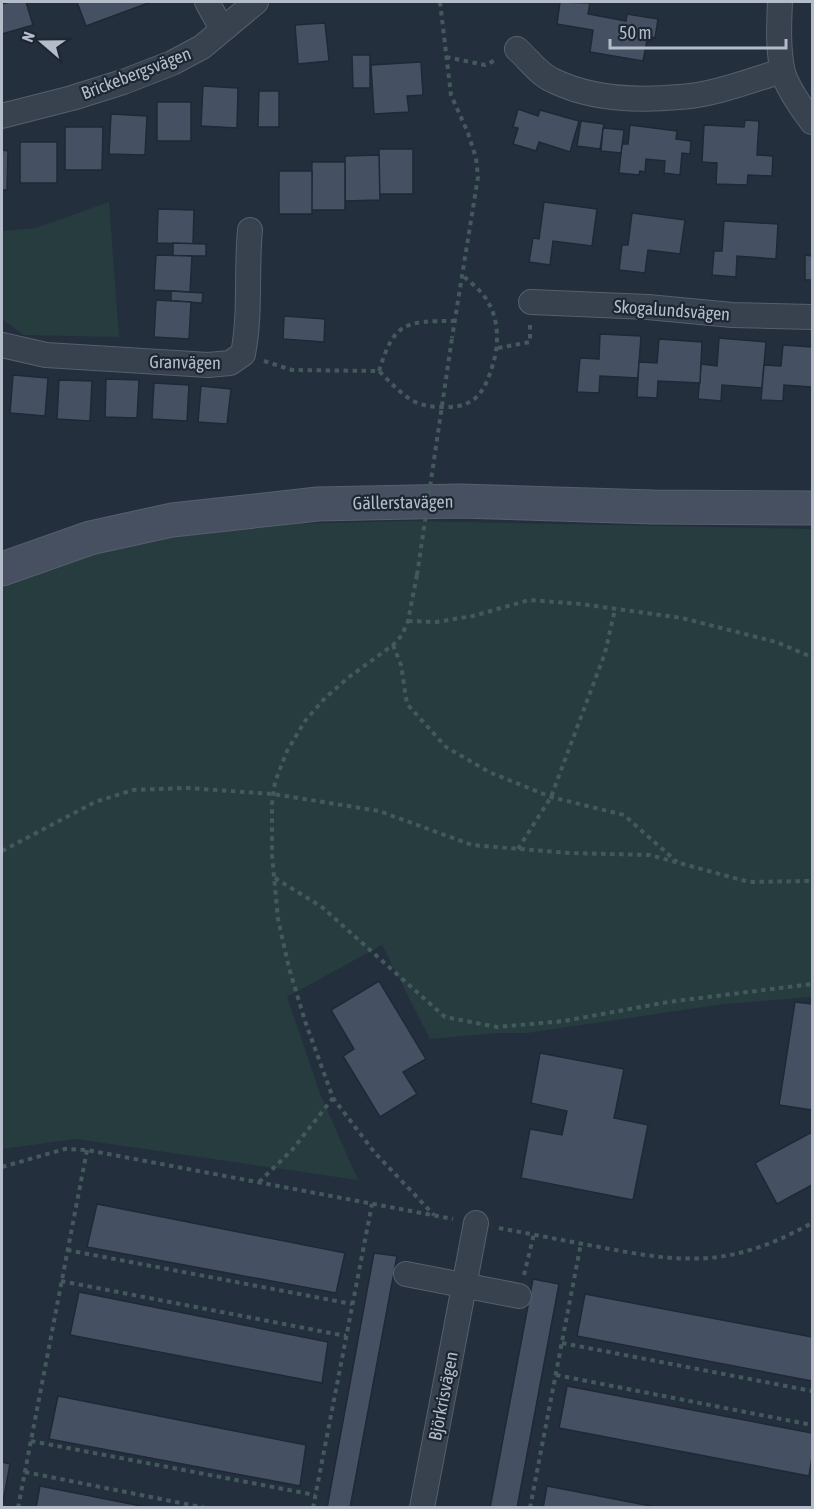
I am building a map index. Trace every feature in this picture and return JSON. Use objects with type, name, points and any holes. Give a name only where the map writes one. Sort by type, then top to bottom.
[{"type":"street","points":[[207,2],[222,29]]},
{"type":"street","name":"Brickebergsvägen","points":[[2,116],[82,95],[172,63],[202,47],[256,2]]},
{"type":"street","points":[[780,2],[779,34],[782,71],[792,91],[813,122]]},
{"type":"street","points":[[517,49],[550,80],[594,95],[680,98],[722,89],[782,71]]},
{"type":"street","name":"Granvägen","points":[[2,345],[46,355],[208,365],[230,363],[243,354],[247,333],[247,263],[250,230]]},
{"type":"street","name":"Skogalundsvägen","points":[[531,302],[732,315],[813,316]]},
{"type":"street","name":"Gällerstavägen","points":[[2,569],[90,538],[172,520],[318,504],[460,501],[653,507],[813,508]]},
{"type":"street","name":"Björkrisvägen","points":[[422,1508],[476,1224]]},
{"type":"street","points":[[406,1274],[519,1296]]},
{"type":"path","points":[[435,1216],[375,1153],[333,1098],[305,1021],[289,968],[278,919],[272,855],[273,794],[275,782],[287,751],[305,721],[325,698],[349,677],[393,645],[402,635],[408,621],[478,177],[476,158],[452,95],[440,2]]},
{"type":"path","points":[[446,57],[485,65],[517,49]]},
{"type":"path","points":[[243,354],[292,370],[379,371],[401,393],[429,407],[454,408],[467,404],[480,395],[488,381],[498,348],[496,326],[489,302],[462,275]]},
{"type":"path","points":[[498,348],[530,342],[531,302]]},
{"type":"path","points":[[379,371],[385,350],[392,337],[402,327],[423,321],[455,321]]},
{"type":"path","points":[[417,524],[427,524]]},
{"type":"path","points":[[408,621],[436,622],[473,616],[529,600],[682,618],[776,642],[813,657]]},
{"type":"path","points":[[518,849],[551,797],[605,653],[615,609]]},
{"type":"path","points":[[393,645],[401,665],[407,704],[446,747],[489,772],[551,797],[624,815],[677,862]]},
{"type":"path","points":[[2,851],[95,802],[133,790],[187,788],[273,794],[379,811],[472,845],[569,853],[650,855],[749,882],[813,880]]},
{"type":"path","points":[[274,878],[322,907],[445,1017],[497,1026],[553,1022],[605,1015],[668,1002],[813,984]]},
{"type":"path","points":[[259,1182],[292,1150],[333,1098]]},
{"type":"path","points":[[2,1167],[65,1149],[87,1150],[581,1244],[676,1259],[700,1258],[752,1250],[813,1223]]},
{"type":"path","points":[[18,1508],[87,1150]]},
{"type":"path","points":[[313,1508],[372,1204]]},
{"type":"path","points":[[519,1296],[534,1234]]},
{"type":"path","points":[[530,1508],[581,1244]]},
{"type":"path","points":[[67,1250],[352,1304]]},
{"type":"path","points":[[61,1281],[346,1336]]},
{"type":"path","points":[[562,1343],[813,1390]]},
{"type":"path","points":[[556,1375],[813,1425]]},
{"type":"path","points":[[31,1441],[315,1495]]},
{"type":"path","points":[[25,1472],[206,1508]]},
{"type":"green space","points":[[109,202],[119,337],[24,335],[2,319],[2,231],[36,228]]},
{"type":"green space","points":[[413,521],[812,529],[812,997],[724,1004],[527,1033],[496,1033],[430,1039],[382,945],[287,997],[321,1096],[358,1180],[76,1139],[2,1149],[2,582],[107,547],[198,526]]},
{"type":"building","points":[[26,2],[33,25],[2,34],[2,4]]},
{"type":"building","points":[[77,2],[151,2],[86,26]]},
{"type":"building","points":[[560,2],[590,3],[588,14],[626,21],[627,14],[658,19],[655,38],[648,36],[643,61],[590,52],[593,30],[557,24]]},
{"type":"building","points":[[325,23],[329,61],[298,64],[295,25]]},
{"type":"building","points":[[352,55],[370,55],[370,88],[353,88]]},
{"type":"building","points":[[421,62],[423,95],[407,96],[409,112],[374,114],[371,65]]},
{"type":"building","points":[[203,86],[238,88],[237,128],[201,126]]},
{"type":"building","points":[[259,91],[279,91],[279,127],[258,127]]},
{"type":"building","points":[[157,102],[191,102],[191,141],[157,141]]},
{"type":"building","points":[[518,109],[538,116],[540,110],[579,121],[570,152],[539,142],[536,151],[513,144],[518,128],[513,127]]},
{"type":"building","points":[[111,114],[147,116],[145,155],[109,154]]},
{"type":"building","points":[[745,120],[759,121],[757,155],[773,156],[772,176],[748,175],[747,185],[716,184],[717,163],[702,162],[704,125],[744,127]]},
{"type":"building","points":[[581,121],[604,124],[600,149],[577,146]]},
{"type":"building","points":[[630,125],[677,131],[676,139],[691,141],[690,154],[682,153],[680,175],[664,173],[665,161],[646,159],[645,172],[640,171],[639,175],[619,173],[622,144],[628,144]]},
{"type":"building","points":[[65,127],[103,127],[102,170],[65,170]]},
{"type":"building","points":[[603,128],[624,130],[621,153],[601,151]]},
{"type":"building","points":[[20,142],[57,142],[57,183],[20,183]]},
{"type":"building","points":[[379,149],[413,149],[413,194],[379,194]]},
{"type":"building","points":[[2,150],[8,151],[7,190],[2,190]]},
{"type":"building","points":[[379,155],[380,200],[345,201],[345,156]]},
{"type":"building","points":[[312,162],[345,162],[345,210],[311,210]]},
{"type":"building","points":[[279,171],[312,171],[312,214],[279,214]]},
{"type":"building","points":[[544,202],[597,209],[592,246],[553,241],[550,265],[529,262],[533,238],[539,239]]},
{"type":"building","points":[[158,209],[194,210],[193,244],[157,243]]},
{"type":"building","points":[[632,213],[685,220],[680,254],[648,250],[645,273],[619,270],[622,245],[628,245]]},
{"type":"building","points":[[724,221],[778,224],[776,259],[737,256],[736,277],[712,275],[714,251],[722,251]]},
{"type":"building","points":[[173,243],[206,244],[206,256],[173,256]]},
{"type":"building","points":[[156,255],[192,256],[190,292],[154,290]]},
{"type":"building","points":[[805,255],[812,256],[812,280],[805,280]]},
{"type":"building","points":[[171,291],[203,293],[202,303],[171,301]]},
{"type":"building","points":[[156,300],[191,302],[189,339],[154,337]]},
{"type":"building","points":[[284,316],[325,319],[324,342],[283,339]]},
{"type":"building","points":[[600,334],[641,336],[638,378],[600,376],[599,393],[577,392],[580,358],[599,359]]},
{"type":"building","points":[[719,338],[766,342],[762,388],[722,385],[721,401],[698,399],[701,364],[717,366]]},
{"type":"building","points":[[659,339],[702,342],[700,383],[658,381],[657,398],[637,397],[639,362],[657,363]]},
{"type":"building","points":[[783,345],[812,347],[812,387],[784,385],[783,401],[761,400],[764,365],[781,366]]},
{"type":"building","points":[[13,375],[48,378],[45,416],[10,413]]},
{"type":"building","points":[[106,379],[139,380],[137,418],[105,417]]},
{"type":"building","points":[[59,380],[92,381],[90,421],[57,419]]},
{"type":"building","points":[[154,383],[189,385],[187,421],[152,419]]},
{"type":"building","points":[[201,386],[231,389],[227,424],[198,422]]},
{"type":"building","points":[[379,981],[426,1059],[403,1072],[417,1094],[380,1117],[343,1056],[354,1049],[331,1010]]},
{"type":"building","points":[[795,1002],[812,1004],[812,1110],[779,1105]]},
{"type":"building","points":[[540,1053],[624,1069],[614,1118],[648,1125],[633,1200],[521,1178],[530,1129],[562,1135],[567,1111],[531,1103]]},
{"type":"building","points":[[812,1132],[812,1185],[777,1204],[755,1163]]},
{"type":"building","points":[[97,1204],[345,1253],[336,1293],[87,1247]]},
{"type":"building","points":[[374,1253],[397,1256],[350,1508],[327,1508]]},
{"type":"building","points":[[533,1279],[559,1284],[517,1508],[490,1508]]},
{"type":"building","points":[[79,1292],[328,1342],[322,1383],[70,1335]]},
{"type":"building","points":[[585,1294],[812,1337],[812,1381],[577,1336]]},
{"type":"building","points":[[567,1386],[812,1433],[809,1476],[559,1428]]},
{"type":"building","points":[[58,1396],[306,1445],[300,1486],[49,1439]]},
{"type":"building","points":[[2,1462],[10,1464],[2,1507]]},
{"type":"building","points":[[40,1486],[151,1508],[36,1508]]},
{"type":"building","points":[[547,1486],[661,1508],[543,1508]]}]
